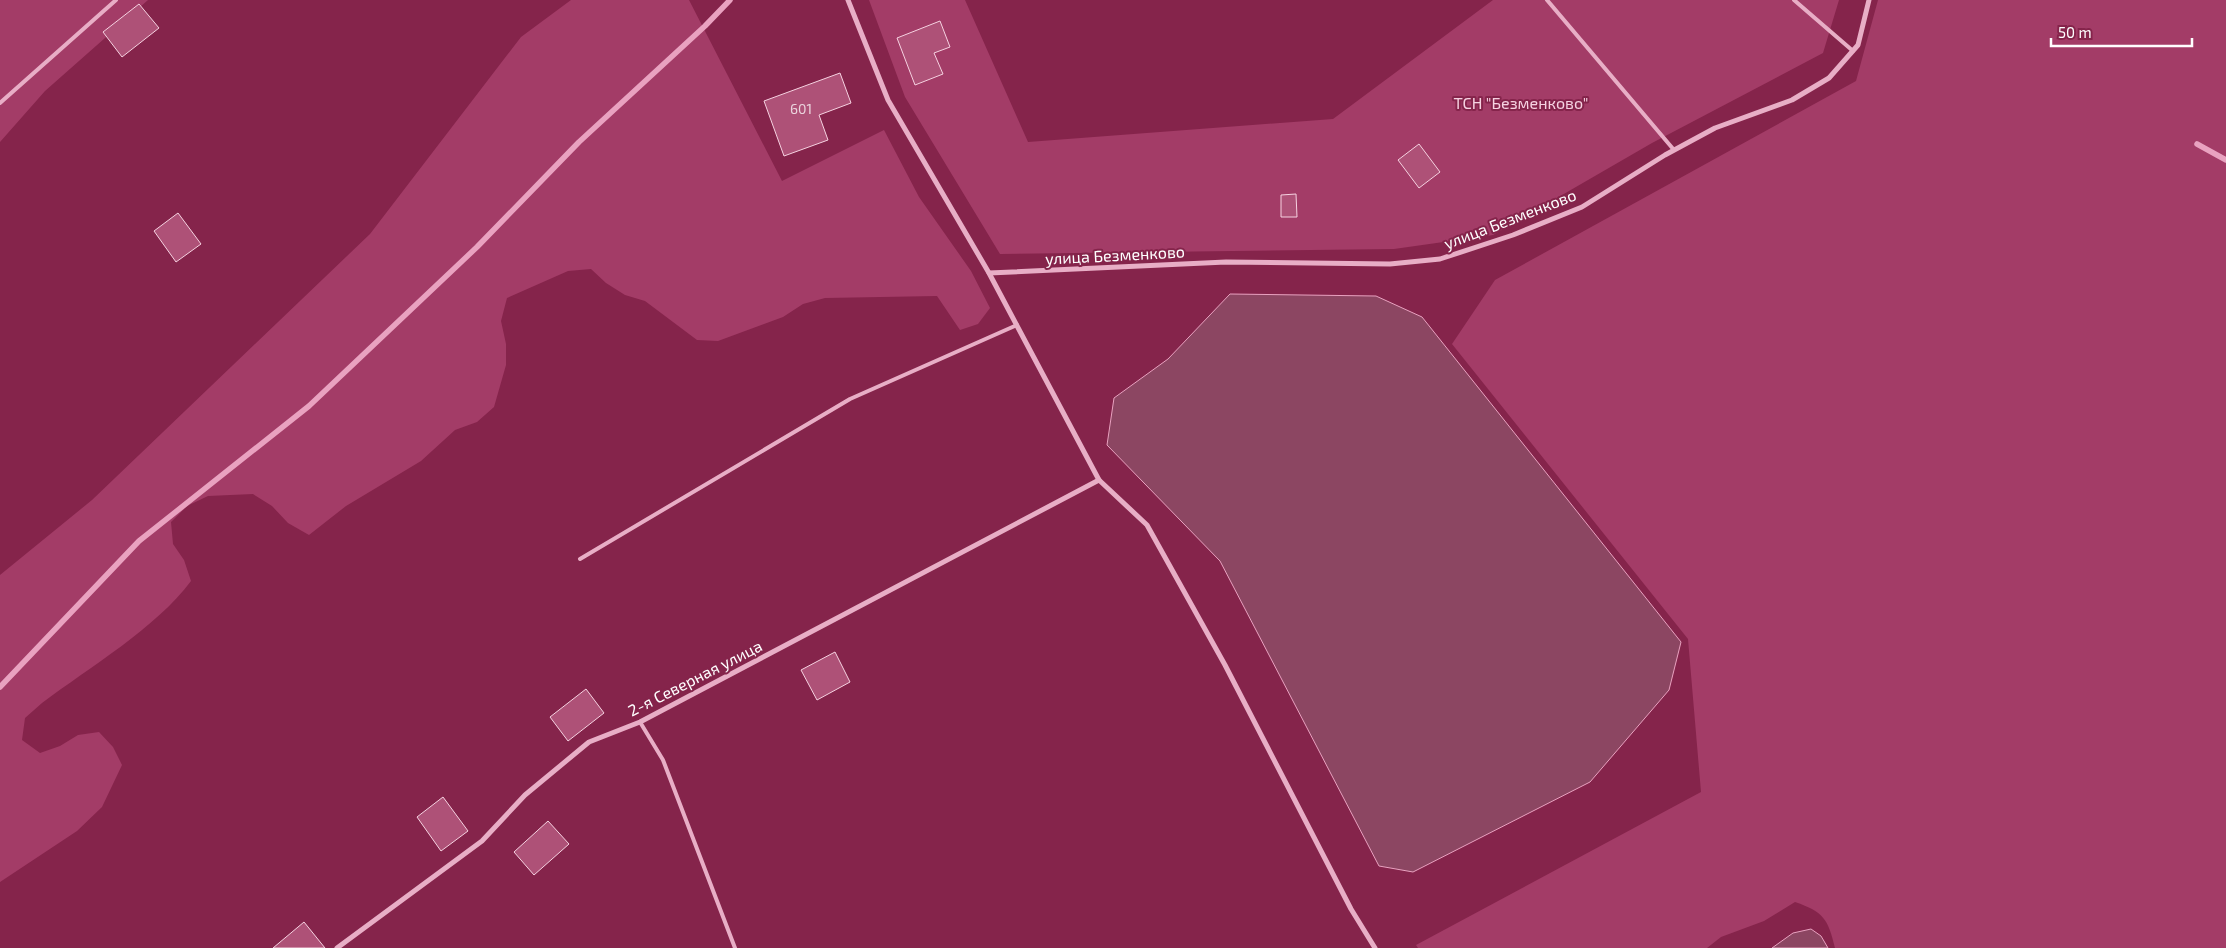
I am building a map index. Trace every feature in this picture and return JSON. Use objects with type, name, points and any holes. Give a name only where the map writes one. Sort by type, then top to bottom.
[{"type":"street","points":[[848,0],[888,100],[989,273],[1099,480],[1147,525],[1225,666],[1351,909],[1375,948]]},
{"type":"street","name":"улица Безменково","points":[[989,273],[1226,262],[1390,264],[1440,259],[1512,235],[1582,207],[1674,150],[1716,128],[1792,100],[1829,78],[1858,44],[1869,0]]},
{"type":"street","name":"2-я Северная улица","points":[[337,948],[482,841],[524,795],[589,742],[640,722],[1099,480]]},
{"type":"lane","points":[[0,103],[116,0]]},
{"type":"lane","points":[[1547,0],[1674,150]]},
{"type":"lane","points":[[1794,0],[1852,51]]},
{"type":"lane","points":[[580,559],[850,399],[1017,325]]},
{"type":"lane","points":[[640,722],[663,760],[735,948]]},
{"type":"green space","points":[[0,0],[148,0],[45,91],[0,142]]},
{"type":"green space","points":[[571,0],[689,0],[782,181],[884,130],[919,197],[971,271],[990,308],[978,324],[960,330],[937,296],[825,298],[803,304],[783,317],[718,341],[697,340],[645,301],[625,295],[606,283],[591,269],[568,271],[507,298],[501,321],[506,344],[506,365],[494,407],[477,422],[455,430],[421,461],[346,506],[309,535],[288,523],[272,506],[253,494],[208,496],[187,506],[171,522],[173,544],[184,560],[191,581],[160,615],[141,631],[42,703],[25,718],[22,740],[40,753],[60,746],[78,735],[99,732],[113,747],[122,765],[102,807],[77,831],[0,882],[0,575],[92,500],[370,234],[521,37]]},
{"type":"green space","name":"ТСН \"Безменково\"","points":[[869,0],[965,0],[1028,142],[1333,119],[1493,0],[1839,0],[1823,53],[1652,143],[1493,235],[1394,249],[1000,254],[905,97]]},
{"type":"green space","points":[[1878,0],[2226,0],[2226,948],[1835,948],[1827,923],[1819,913],[1795,902],[1764,921],[1721,937],[1707,948],[1418,948],[1416,945],[1701,792],[1688,639],[1452,344],[1495,280],[1856,81]]},
{"type":"shaded area","points":[[1230,294],[1376,296],[1422,317],[1681,642],[1669,690],[1590,782],[1413,872],[1379,866],[1220,561],[1107,445],[1114,398],[1168,359]]},
{"type":"shaded area","points":[[1811,929],[1821,936],[1828,948],[1772,948],[1793,933]]},
{"type":"building","points":[[139,4],[159,28],[122,57],[103,32]]},
{"type":"building","points":[[940,21],[950,47],[934,53],[943,74],[915,85],[897,38]]},
{"type":"building","points":[[840,73],[851,103],[819,115],[828,140],[784,156],[764,101]]},
{"type":"building","points":[[1419,144],[1440,172],[1419,188],[1398,160]]},
{"type":"building","points":[[1296,194],[1297,217],[1281,217],[1281,195]]},
{"type":"building","points":[[178,213],[201,244],[176,262],[154,231]]},
{"type":"building","points":[[835,652],[850,682],[817,700],[801,670]]},
{"type":"building","points":[[586,689],[604,713],[568,741],[550,717]]},
{"type":"building","points":[[443,797],[468,831],[441,851],[417,817]]},
{"type":"building","points":[[548,821],[569,844],[534,875],[514,852]]},
{"type":"building","points":[[304,922],[325,948],[273,948]]},
{"type":"waterway","points":[[0,687],[139,541],[309,406],[477,247],[579,142],[705,26],[730,0]]},
{"type":"waterway","points":[[2197,144],[2226,160]]}]
